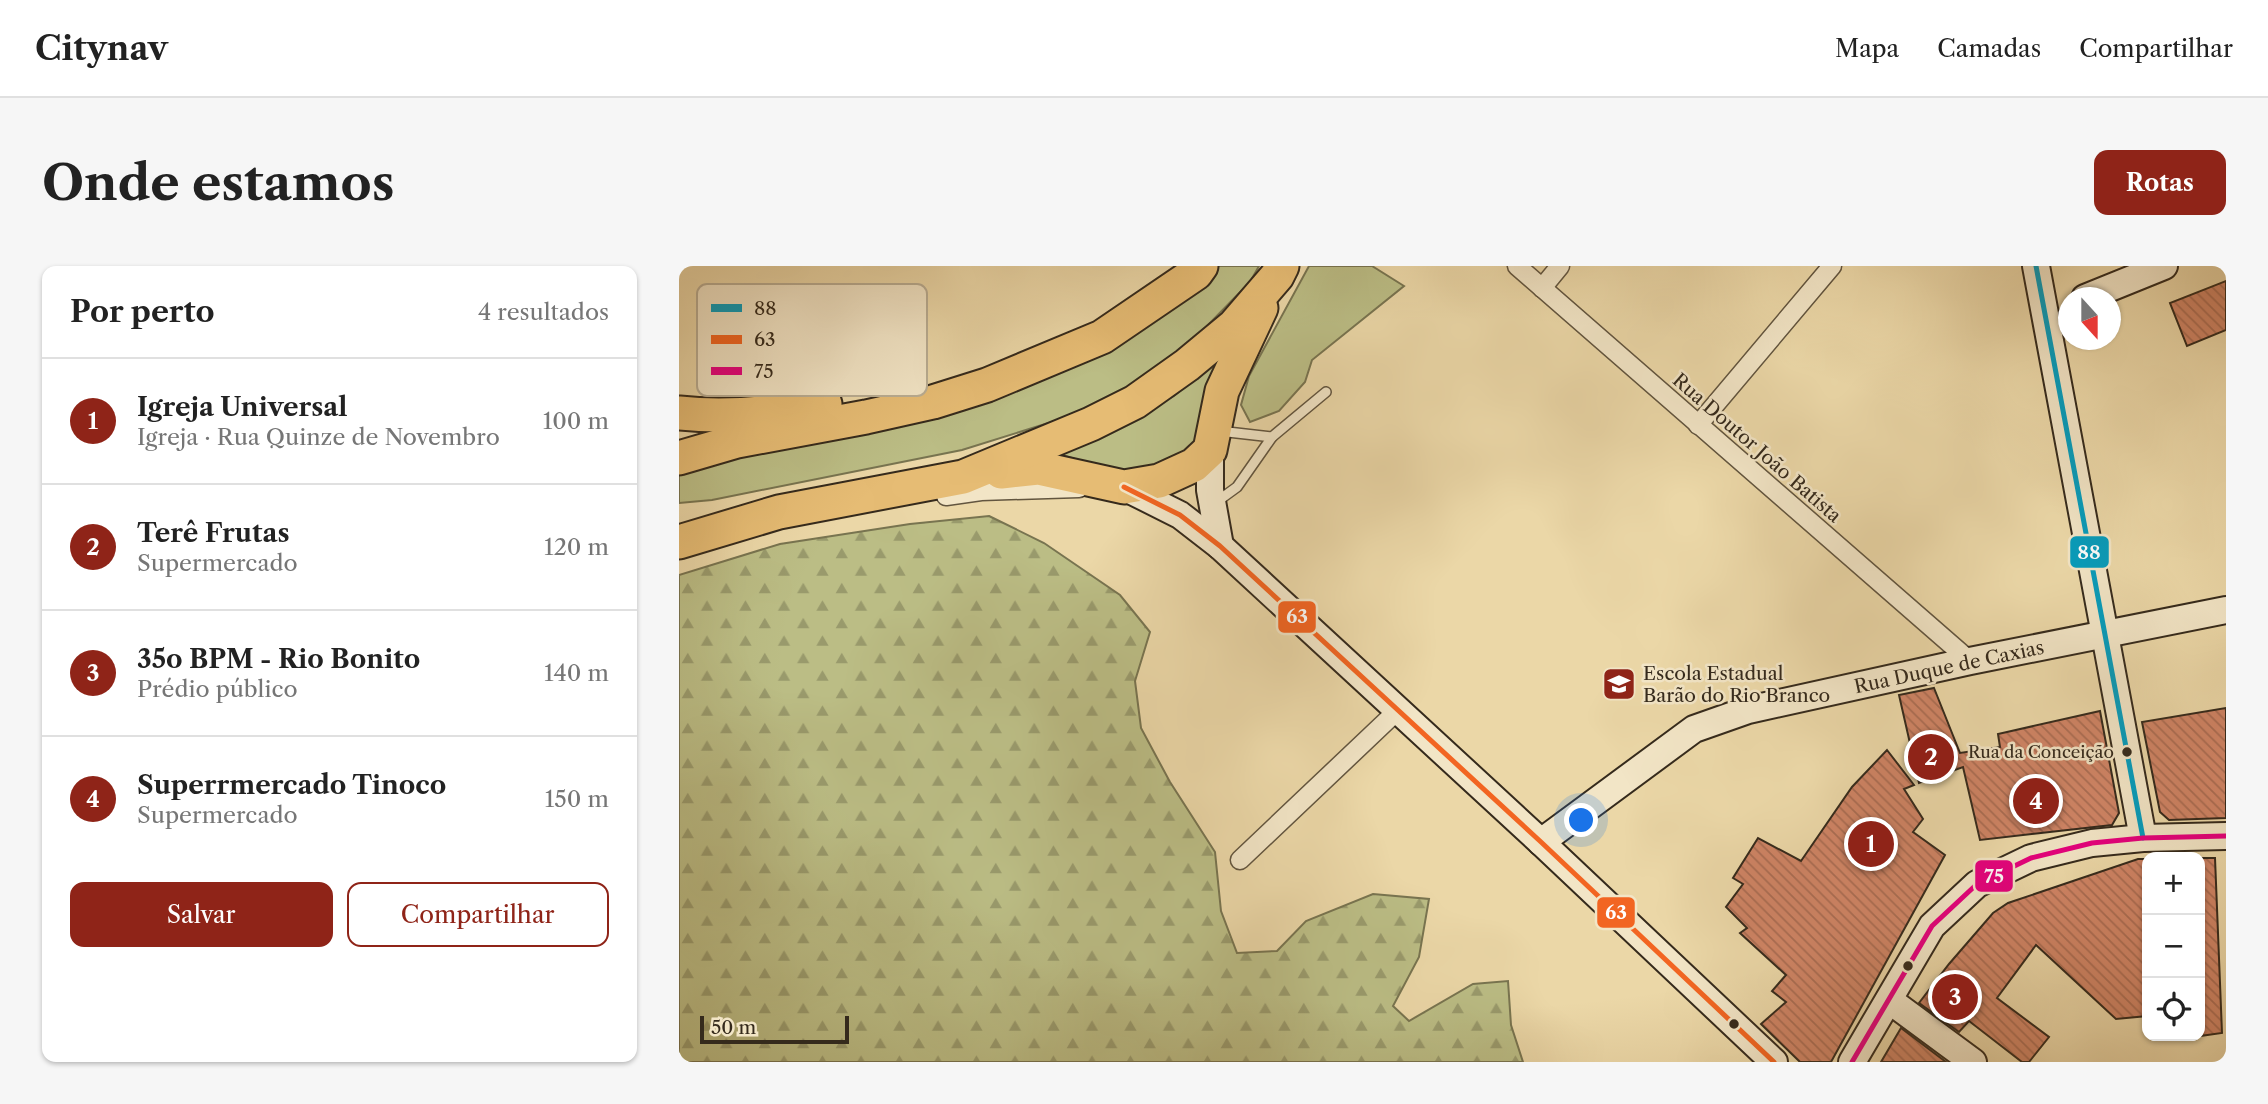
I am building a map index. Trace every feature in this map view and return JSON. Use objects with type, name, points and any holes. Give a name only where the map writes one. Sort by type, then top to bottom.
[{"type":"highway","points":[[679,458],[737,441],[933,402],[987,385],[1102,337],[1196,273],[1201,266]]},
{"type":"highway","points":[[679,542],[779,512],[964,477],[1038,468],[1124,487],[1159,481],[1178,473],[1194,465],[1212,440],[1222,391],[1279,271]]},
{"type":"highway","points":[[964,477],[1091,424],[1135,402],[1187,365],[1234,326],[1279,271]]},
{"type":"highway","points":[[927,385],[1037,365]]},
{"type":"highway","points":[[679,413],[742,414],[868,396]]},
{"type":"highway","points":[[679,518],[779,512]]},
{"type":"main road","points":[[2035,266],[2143,838]]},
{"type":"main road","points":[[2112,287],[2164,266]]},
{"type":"main road","points":[[2044,315],[2058,309]]},
{"type":"main road","points":[[1212,440],[1210,490],[1220,546]]},
{"type":"main road","points":[[1124,487],[1179,515],[1220,546],[1541,842],[1774,1062]]},
{"type":"main road","name":"Rua Duque de Caxias","points":[[1541,842],[1694,729],[1748,710],[1970,661],[2226,610]]},
{"type":"main road","points":[[1852,1062],[1932,926],[1977,884],[2031,858],[2092,843],[2143,838],[2226,836]]},
{"type":"main road","points":[[1889,1000],[1973,1062]]},
{"type":"street","name":"Rua Doutor João Batista","points":[[1517,266],[1970,661]]},
{"type":"street","points":[[1542,288],[1560,266]]},
{"type":"street","points":[[1698,425],[1832,266]]},
{"type":"street","points":[[679,555],[814,516],[981,491],[1124,487]]},
{"type":"street","points":[[1240,860],[1397,711]]},
{"type":"lane","points":[[1214,504],[1237,487],[1272,437],[1326,392]]},
{"type":"lane","points":[[1212,440],[1272,437]]},
{"type":"green space","points":[[1218,266],[1259,266],[1250,282],[1164,370],[1074,415],[962,450],[712,500],[679,503],[679,473],[705,463],[982,395],[1205,281]]},
{"type":"green space","points":[[1309,266],[1372,266],[1404,286],[1312,360],[1305,382],[1279,411],[1250,422],[1241,405],[1249,376]]},
{"type":"green space","points":[[1229,349],[1195,443],[1180,464],[1122,474],[1050,451],[1097,434],[1174,396]]},
{"type":"green space","points":[[989,516],[1044,543],[1120,595],[1150,632],[1135,681],[1141,728],[1170,782],[1215,852],[1221,911],[1237,953],[1277,951],[1306,921],[1373,894],[1429,899],[1419,957],[1393,1006],[1409,1021],[1473,984],[1508,981],[1511,1025],[1523,1062],[679,1062],[679,575],[780,544],[910,524]]},
{"type":"building","points":[[2226,281],[2226,330],[2187,346],[2170,303]]},
{"type":"building","points":[[1934,688],[1960,753],[2000,747],[1998,734],[2100,711],[2119,813],[2112,825],[1980,840],[1963,767],[1919,783],[1899,695]]},
{"type":"building","points":[[2226,708],[2226,818],[2169,820],[2160,812],[2142,722]]},
{"type":"building","points":[[1887,750],[1914,785],[1904,789],[1923,819],[1913,832],[1945,855],[1831,1062],[1800,1062],[1761,1024],[1786,1002],[1772,991],[1786,975],[1740,933],[1747,928],[1726,907],[1743,884],[1733,878],[1758,838],[1801,861],[1852,787]]},
{"type":"building","points":[[2205,858],[2215,858],[2222,1033],[2205,1035]]},
{"type":"building","points":[[2142,859],[2142,1016],[2116,1019],[2036,945],[1997,998],[2049,1037],[2029,1062],[2022,1062],[1969,1021],[1959,1032],[1919,1003],[1993,913],[2008,903]]},
{"type":"building","points":[[1901,1028],[1946,1062],[1881,1062]]},
{"type":"transit line","name":"88","points":[[2036,266],[2143,838]]},
{"type":"transit line","name":"63","points":[[1124,487],[1180,515],[1220,546],[1541,842],[1774,1062]]},
{"type":"transit line","name":"75","points":[[1852,1062],[1932,926],[1977,884],[2031,858],[2092,843],[2143,838],[2226,836]]},
{"type":"place","name":"Escola Estadual Barão do Rio Branco","points":[[1619,684]]},
{"type":"place","name":"Rua da Conceição","points":[[2127,752]]},
{"type":"place","name":"Terê Frutas","points":[[1931,757]]},
{"type":"place","name":"Superrmercado Tinoco","points":[[2036,801]]},
{"type":"place","name":"Igreja Universal","points":[[1871,844]]},
{"type":"place","name":"35o BPM - Rio Bonito","points":[[1955,997]]}]
